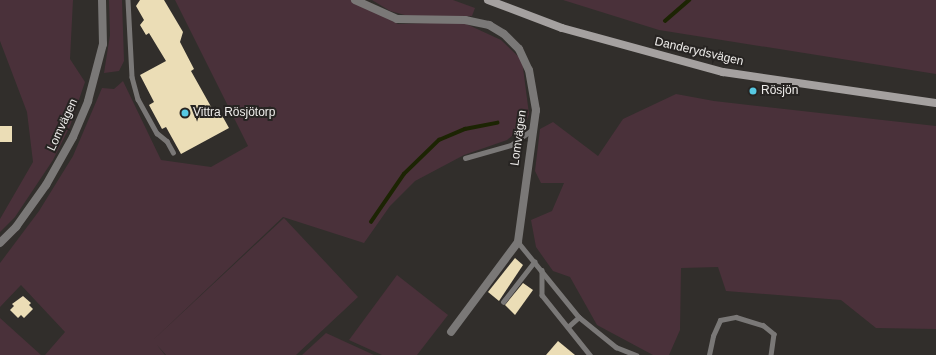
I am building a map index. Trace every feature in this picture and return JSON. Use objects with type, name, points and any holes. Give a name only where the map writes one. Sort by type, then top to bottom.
[{"type":"main road","name":"Danderydsvägen","points":[[488,0],[562,28],[723,72],[936,103]]},
{"type":"street","name":"Lomvägen","points":[[0,243],[16,227],[46,185],[73,137],[88,101],[103,44],[102,0]]},
{"type":"street","name":"Lomvägen","points":[[355,0],[397,19],[465,20],[489,25],[504,34],[519,49],[529,70],[536,110],[518,242],[451,332]]},
{"type":"lane","points":[[128,0],[132,77],[138,99],[157,133],[167,141],[173,152]]},
{"type":"lane","points":[[465,158],[511,145],[533,129]]},
{"type":"lane","points":[[518,242],[542,270],[578,317],[616,347],[636,355]]},
{"type":"lane","points":[[503,302],[534,262]]},
{"type":"lane","points":[[542,270],[542,295],[569,326],[590,355]]},
{"type":"lane","points":[[709,355],[713,336],[720,320],[736,316],[763,325],[774,334],[771,355]]},
{"type":"lane","points":[[569,326],[578,317]]},
{"type":"shaded area","points":[[0,0],[73,0],[70,59],[85,82],[70,126],[53,160],[15,217],[0,232],[0,219],[33,162],[27,112],[0,41]]},
{"type":"shaded area","points":[[109,0],[122,0],[124,61],[119,71],[104,73],[110,35]]},
{"type":"shaded area","points":[[175,0],[353,0],[398,24],[462,22],[501,40],[522,60],[529,114],[525,125],[507,140],[464,155],[415,181],[390,206],[364,243],[283,217],[152,341],[284,218],[358,297],[296,355],[166,355],[157,345],[165,355],[45,355],[65,332],[21,285],[0,307],[0,263],[39,211],[73,156],[102,88],[114,89],[123,81],[161,160],[211,167],[248,146]]},
{"type":"shaded area","points":[[372,0],[453,0],[475,8],[472,16],[412,17],[390,11]]},
{"type":"shaded area","points":[[563,0],[936,0],[936,74],[659,30]]},
{"type":"shaded area","points":[[676,94],[714,101],[936,126],[936,329],[876,328],[841,300],[726,291],[718,267],[681,268],[680,330],[669,355],[653,355],[597,325],[570,277],[553,271],[536,247],[531,220],[552,211],[564,183],[541,183],[535,171],[540,129],[553,122],[598,156],[623,119]]},
{"type":"shaded area","points":[[397,275],[448,315],[417,355],[382,355],[349,340]]},
{"type":"shaded area","points":[[0,318],[41,355],[0,355]]},
{"type":"shaded area","points":[[326,333],[374,355],[302,355]]},
{"type":"building","points":[[140,0],[164,0],[183,32],[180,42],[194,69],[191,71],[214,112],[219,110],[229,128],[181,154],[166,127],[162,129],[149,105],[154,102],[140,75],[166,61],[149,33],[146,35],[140,25],[144,20],[136,6]]},
{"type":"building","points":[[0,126],[12,126],[12,142],[0,142]]},
{"type":"building","points":[[515,258],[523,265],[499,301],[488,292]]},
{"type":"building","points":[[523,283],[533,290],[515,315],[505,305]]},
{"type":"building","points":[[23,296],[31,303],[29,305],[33,309],[24,318],[21,315],[18,318],[10,310],[14,306],[12,304]]},
{"type":"building","points":[[558,341],[575,355],[546,355]]},
{"type":"waterway","points":[[665,21],[689,0]]},
{"type":"waterway","points":[[371,222],[404,174],[439,140],[465,129],[497,123]]},
{"type":"place","name":"Rösjön","points":[[753,91]]},
{"type":"place","name":"Vittra Rösjötorp","points":[[185,113]]}]
